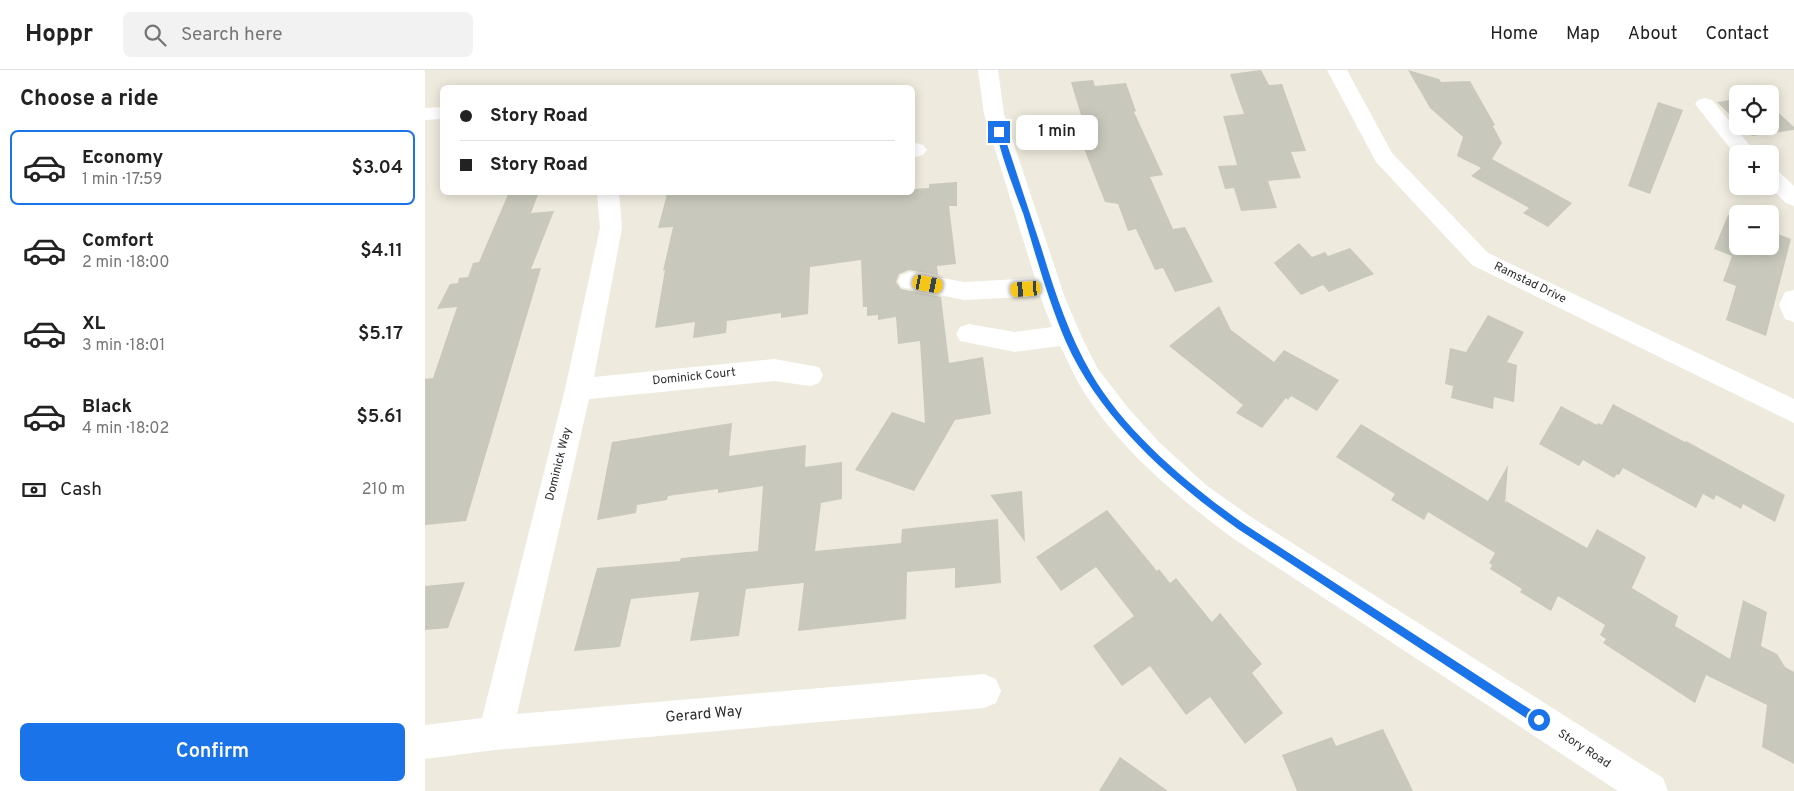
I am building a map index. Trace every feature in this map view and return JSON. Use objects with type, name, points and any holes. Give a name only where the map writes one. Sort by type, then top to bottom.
[{"type":"street","name":"Story Road","points":[[988,70],[994,114],[1050,286],[1068,335],[1089,377],[1119,417],[1149,451],[1196,494],[1241,527],[1650,791]]},
{"type":"street","name":"Ramstad Drive","points":[[1337,70],[1384,157],[1480,259],[1794,412]]},
{"type":"street","points":[[1705,104],[1739,145]]},
{"type":"street","points":[[425,114],[440,113]]},
{"type":"street","points":[[1779,184],[1794,198]]},
{"type":"street","name":"Dominick Way","points":[[495,733],[578,389],[611,228],[608,195]]},
{"type":"street","points":[[910,281],[963,291],[1050,286]]},
{"type":"street","points":[[1794,299],[1791,305],[1794,312]]},
{"type":"street","points":[[969,334],[1015,342],[1068,335]]},
{"type":"street","name":"Dominick Court","points":[[578,389],[774,370],[810,375]]},
{"type":"street","name":"Gerard Way","points":[[425,742],[495,733],[984,691]]},
{"type":"building","points":[[1261,70],[1269,85],[1282,84],[1306,151],[1291,152],[1301,178],[1268,181],[1277,208],[1241,211],[1234,188],[1225,189],[1218,166],[1237,165],[1223,116],[1244,114],[1230,74]]},
{"type":"building","points":[[1408,70],[1439,79],[1441,82],[1470,81],[1495,125],[1493,126],[1502,143],[1492,159],[1572,203],[1548,227],[1523,213],[1529,208],[1471,176],[1481,168],[1457,156],[1463,137],[1430,108]]},
{"type":"building","points":[[1093,80],[1095,86],[1126,83],[1136,111],[1134,112],[1163,175],[1150,177],[1173,229],[1185,227],[1213,282],[1175,292],[1163,268],[1155,270],[1136,229],[1128,231],[1118,204],[1105,202],[1079,136],[1087,135],[1071,82]]},
{"type":"building","points":[[1729,100],[1729,114],[1717,102]]},
{"type":"building","points":[[1658,102],[1683,110],[1650,194],[1628,186]]},
{"type":"building","points":[[1779,113],[1794,127],[1794,130],[1779,132]]},
{"type":"building","points":[[957,182],[957,206],[949,206],[956,264],[937,266],[938,275],[909,270],[899,274],[896,282],[901,289],[941,297],[949,363],[983,357],[991,414],[955,420],[914,491],[855,470],[892,412],[925,423],[920,341],[898,344],[896,317],[878,320],[878,315],[867,316],[867,307],[863,307],[861,260],[810,267],[808,314],[781,318],[781,313],[727,321],[726,333],[693,338],[695,322],[655,328],[665,270],[663,271],[673,227],[658,228],[667,195],[915,195],[915,189],[929,188],[929,184]]},
{"type":"building","points":[[508,195],[538,195],[531,213],[554,211],[531,269],[541,268],[466,521],[425,525],[425,379],[433,378],[457,307],[437,309],[450,284],[458,283],[459,278],[468,277],[473,263],[479,262]]},
{"type":"building","points":[[1728,215],[1729,215],[1729,255],[1714,249]]},
{"type":"building","points":[[1779,234],[1791,239],[1766,336],[1726,320],[1736,286],[1723,281],[1732,256],[1729,255],[1779,255]]},
{"type":"building","points":[[1299,243],[1312,257],[1325,252],[1328,256],[1350,248],[1374,274],[1329,292],[1323,285],[1301,295],[1274,263]]},
{"type":"building","points":[[1219,306],[1231,330],[1274,362],[1284,350],[1339,380],[1317,411],[1291,396],[1288,400],[1286,398],[1262,428],[1236,413],[1243,405],[1169,346]]},
{"type":"building","points":[[1488,315],[1524,332],[1507,362],[1517,365],[1514,402],[1494,397],[1493,409],[1451,398],[1453,386],[1445,384],[1450,348],[1466,352]]},
{"type":"building","points":[[1613,404],[1785,495],[1775,522],[1743,504],[1741,509],[1716,495],[1714,500],[1703,494],[1696,508],[1623,468],[1619,475],[1617,474],[1614,478],[1583,460],[1579,466],[1539,444],[1561,406],[1597,425],[1598,423],[1602,425]]},
{"type":"building","points":[[732,423],[729,456],[806,445],[805,467],[842,462],[842,499],[821,503],[815,551],[901,543],[902,529],[998,519],[1001,583],[955,588],[955,568],[907,572],[906,619],[798,631],[804,583],[746,589],[739,636],[690,641],[699,592],[631,599],[620,647],[574,651],[597,568],[680,561],[681,558],[758,551],[763,486],[718,493],[718,489],[668,496],[667,500],[637,505],[636,513],[597,520],[612,442]]},
{"type":"building","points":[[1361,424],[1488,501],[1508,465],[1505,504],[1506,501],[1587,548],[1597,529],[1646,557],[1632,588],[1678,616],[1675,626],[1730,659],[1743,600],[1767,612],[1761,646],[1777,654],[1785,667],[1794,672],[1794,764],[1762,747],[1767,705],[1706,675],[1695,703],[1603,643],[1606,639],[1600,635],[1605,625],[1558,596],[1551,611],[1520,592],[1522,589],[1490,569],[1492,565],[1489,563],[1495,553],[1428,512],[1424,520],[1391,500],[1395,494],[1336,457]]},
{"type":"building","points":[[1022,491],[1025,542],[990,495]]},
{"type":"building","points":[[1107,510],[1157,571],[1159,569],[1170,583],[1176,578],[1212,622],[1220,613],[1262,664],[1252,673],[1283,713],[1245,744],[1210,697],[1186,715],[1150,666],[1122,686],[1093,646],[1134,616],[1096,567],[1061,591],[1036,557]]},
{"type":"building","points":[[465,582],[448,628],[425,630],[425,586]]},
{"type":"building","points":[[1383,729],[1413,791],[1297,791],[1282,755],[1332,737],[1336,746]]},
{"type":"building","points":[[1120,757],[1168,791],[1099,791]]},
{"type":"route","points":[[999,132],[1053,298],[1071,342],[1089,377],[1119,417],[1149,451],[1196,494],[1241,527],[1539,720]]}]
